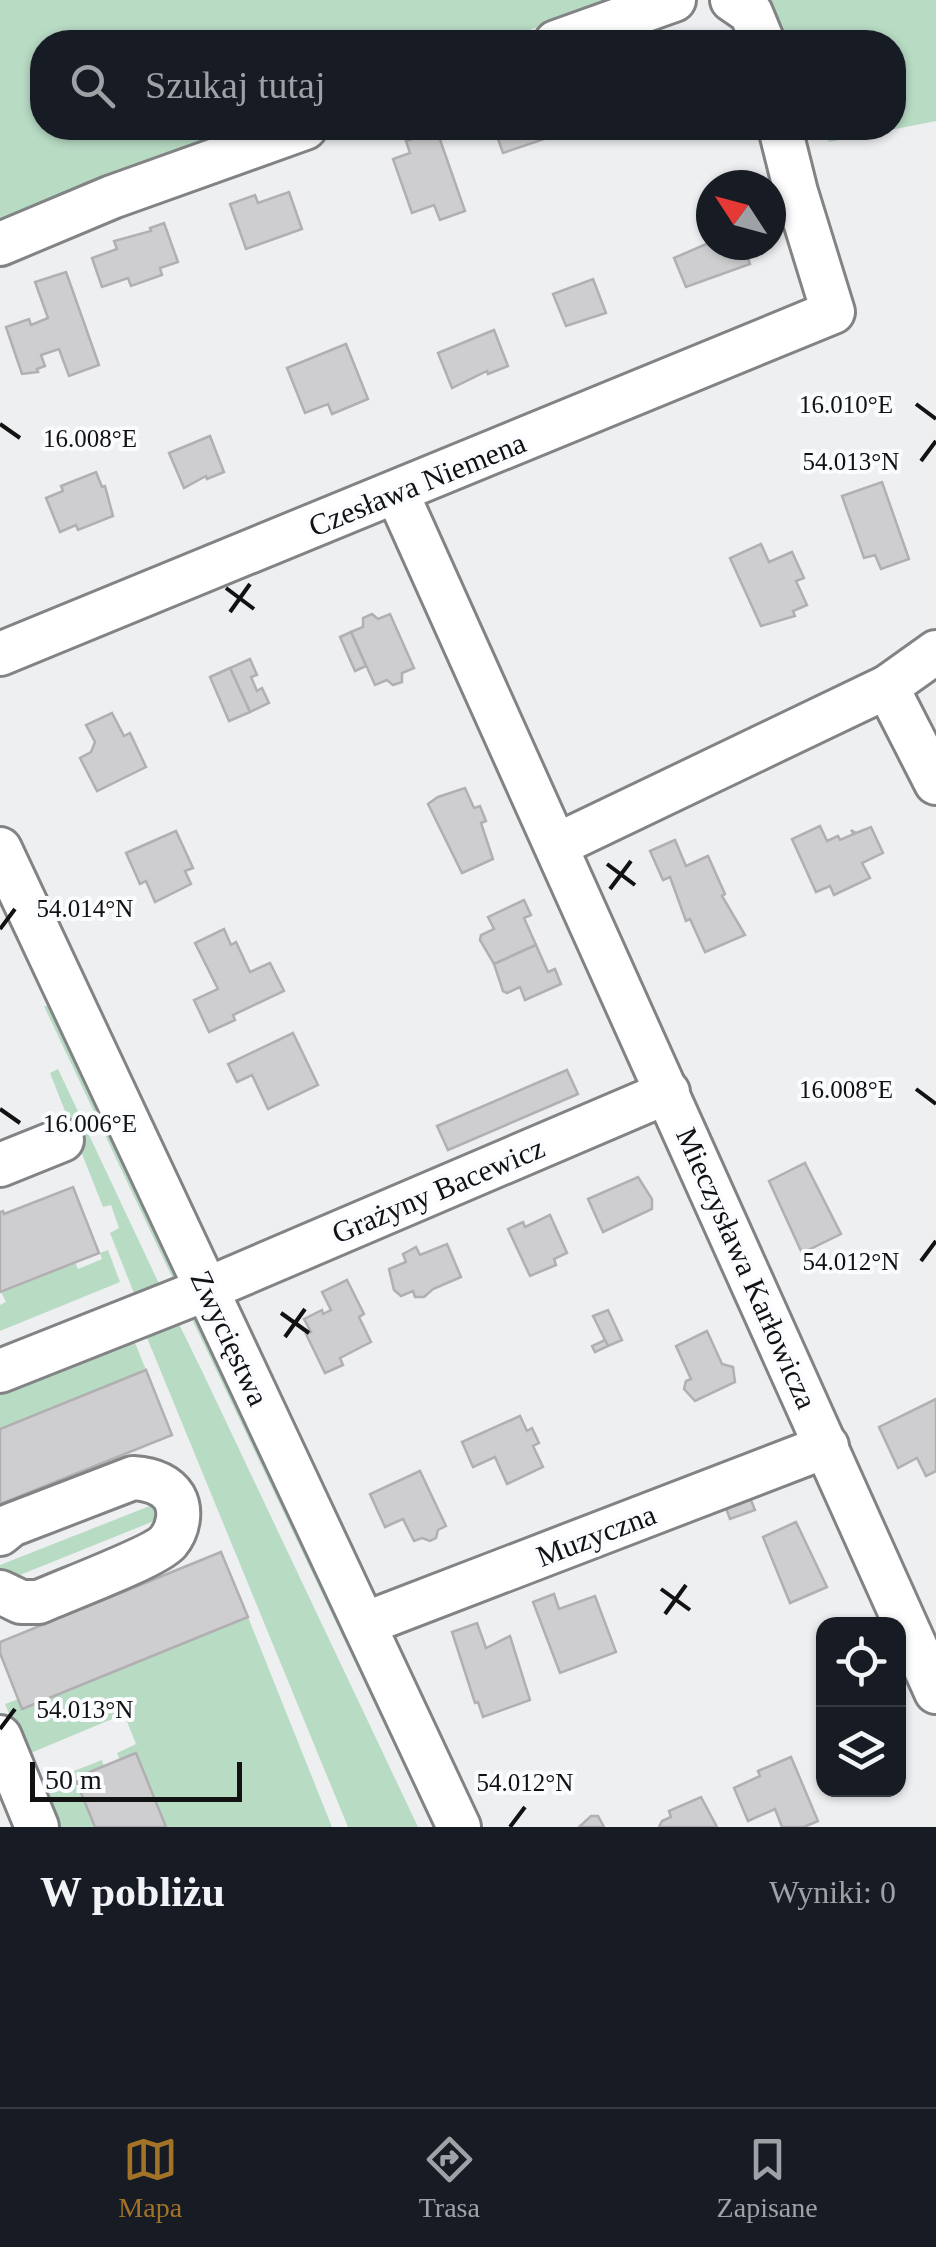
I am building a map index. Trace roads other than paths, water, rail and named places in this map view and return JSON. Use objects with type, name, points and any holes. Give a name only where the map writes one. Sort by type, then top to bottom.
[{"type":"street","points":[[590,30],[674,0]]},
{"type":"street","points":[[732,0],[751,13],[757,30]]},
{"type":"street","points":[[0,244],[112,197],[271,140]]},
{"type":"street","name":"Czesława Niemena","points":[[0,654],[833,312],[783,140]]},
{"type":"street","name":"Mieczysława Karłowicza","points":[[397,494],[936,1692]]},
{"type":"street","points":[[556,844],[887,687],[936,652]]},
{"type":"street","points":[[887,687],[936,783]]},
{"type":"street","name":"Zwycięstwa","points":[[0,849],[459,1827]]},
{"type":"street","name":"Grażyny Bacewicz","points":[[0,1371],[207,1289],[668,1092]]},
{"type":"street","points":[[0,1165],[62,1140]]},
{"type":"street","name":"Muzyczna","points":[[364,1624],[827,1446]]},
{"type":"street","points":[[0,1534],[11,1525],[133,1478],[164,1487],[174,1498],[179,1513],[168,1542],[140,1558],[39,1602],[21,1602],[0,1592]]},
{"type":"street","points":[[0,1737],[37,1827]]}]
